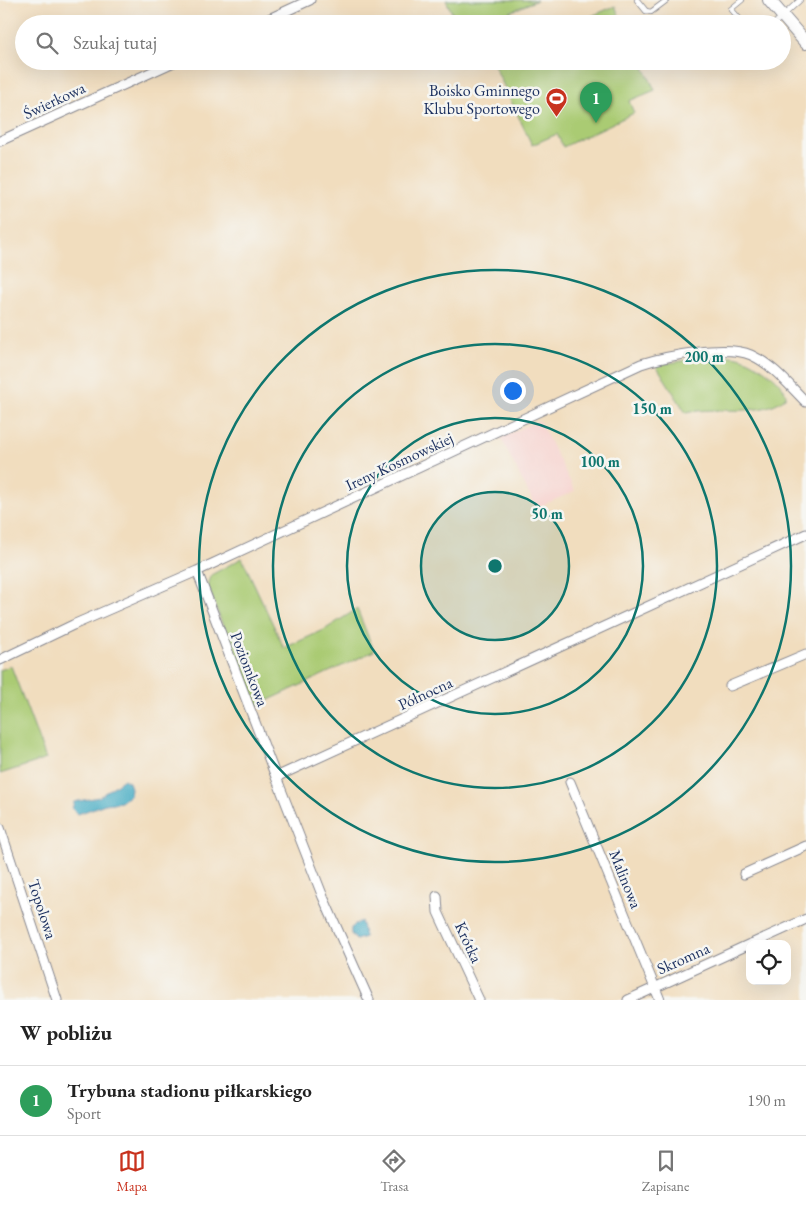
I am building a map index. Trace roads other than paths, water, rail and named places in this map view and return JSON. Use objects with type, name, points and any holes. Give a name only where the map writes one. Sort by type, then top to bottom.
[{"type":"main road","points":[[769,0],[776,15]]},
{"type":"main road","points":[[791,31],[806,43]]},
{"type":"street","points":[[278,15],[310,0]]},
{"type":"street","name":"Świerkowa","points":[[0,141],[156,70]]},
{"type":"street","name":"Ireny Kosmowskiej","points":[[0,660],[648,362],[722,351],[748,354],[777,372],[806,402]]},
{"type":"street","name":"Północna","points":[[276,777],[806,534]]},
{"type":"street","name":"Poziomkowa","points":[[197,571],[276,777]]},
{"type":"street","points":[[730,686],[806,654]]},
{"type":"street","points":[[276,777],[323,897],[369,1000]]},
{"type":"street","name":"Malinowa","points":[[570,782],[660,1000]]},
{"type":"street","name":"Topolowa","points":[[0,828],[57,1000]]},
{"type":"street","points":[[744,874],[806,846]]},
{"type":"street","name":"Krótka","points":[[436,896],[438,912],[479,1000]]},
{"type":"street","name":"Skromna","points":[[759,940],[806,919]]},
{"type":"street","name":"Skromna","points":[[628,1000],[746,946]]},
{"type":"lane","points":[[637,0],[646,11],[651,12],[668,0]]},
{"type":"lane","points":[[737,15],[732,9],[742,0]]},
{"type":"lane","points":[[784,15],[800,0]]},
{"type":"water","points":[[124,779],[129,782],[131,788],[130,795],[121,802],[105,804],[78,814],[72,809],[74,802],[99,797]]},
{"type":"water","points":[[361,921],[365,937],[356,940],[351,934],[351,928]]},
{"type":"place","name":"Boisko Gminnego Klubu Sportowego","points":[[556,118]]},
{"type":"place","name":"Trybuna stadionu piłkarskiego","points":[[596,123]]}]
